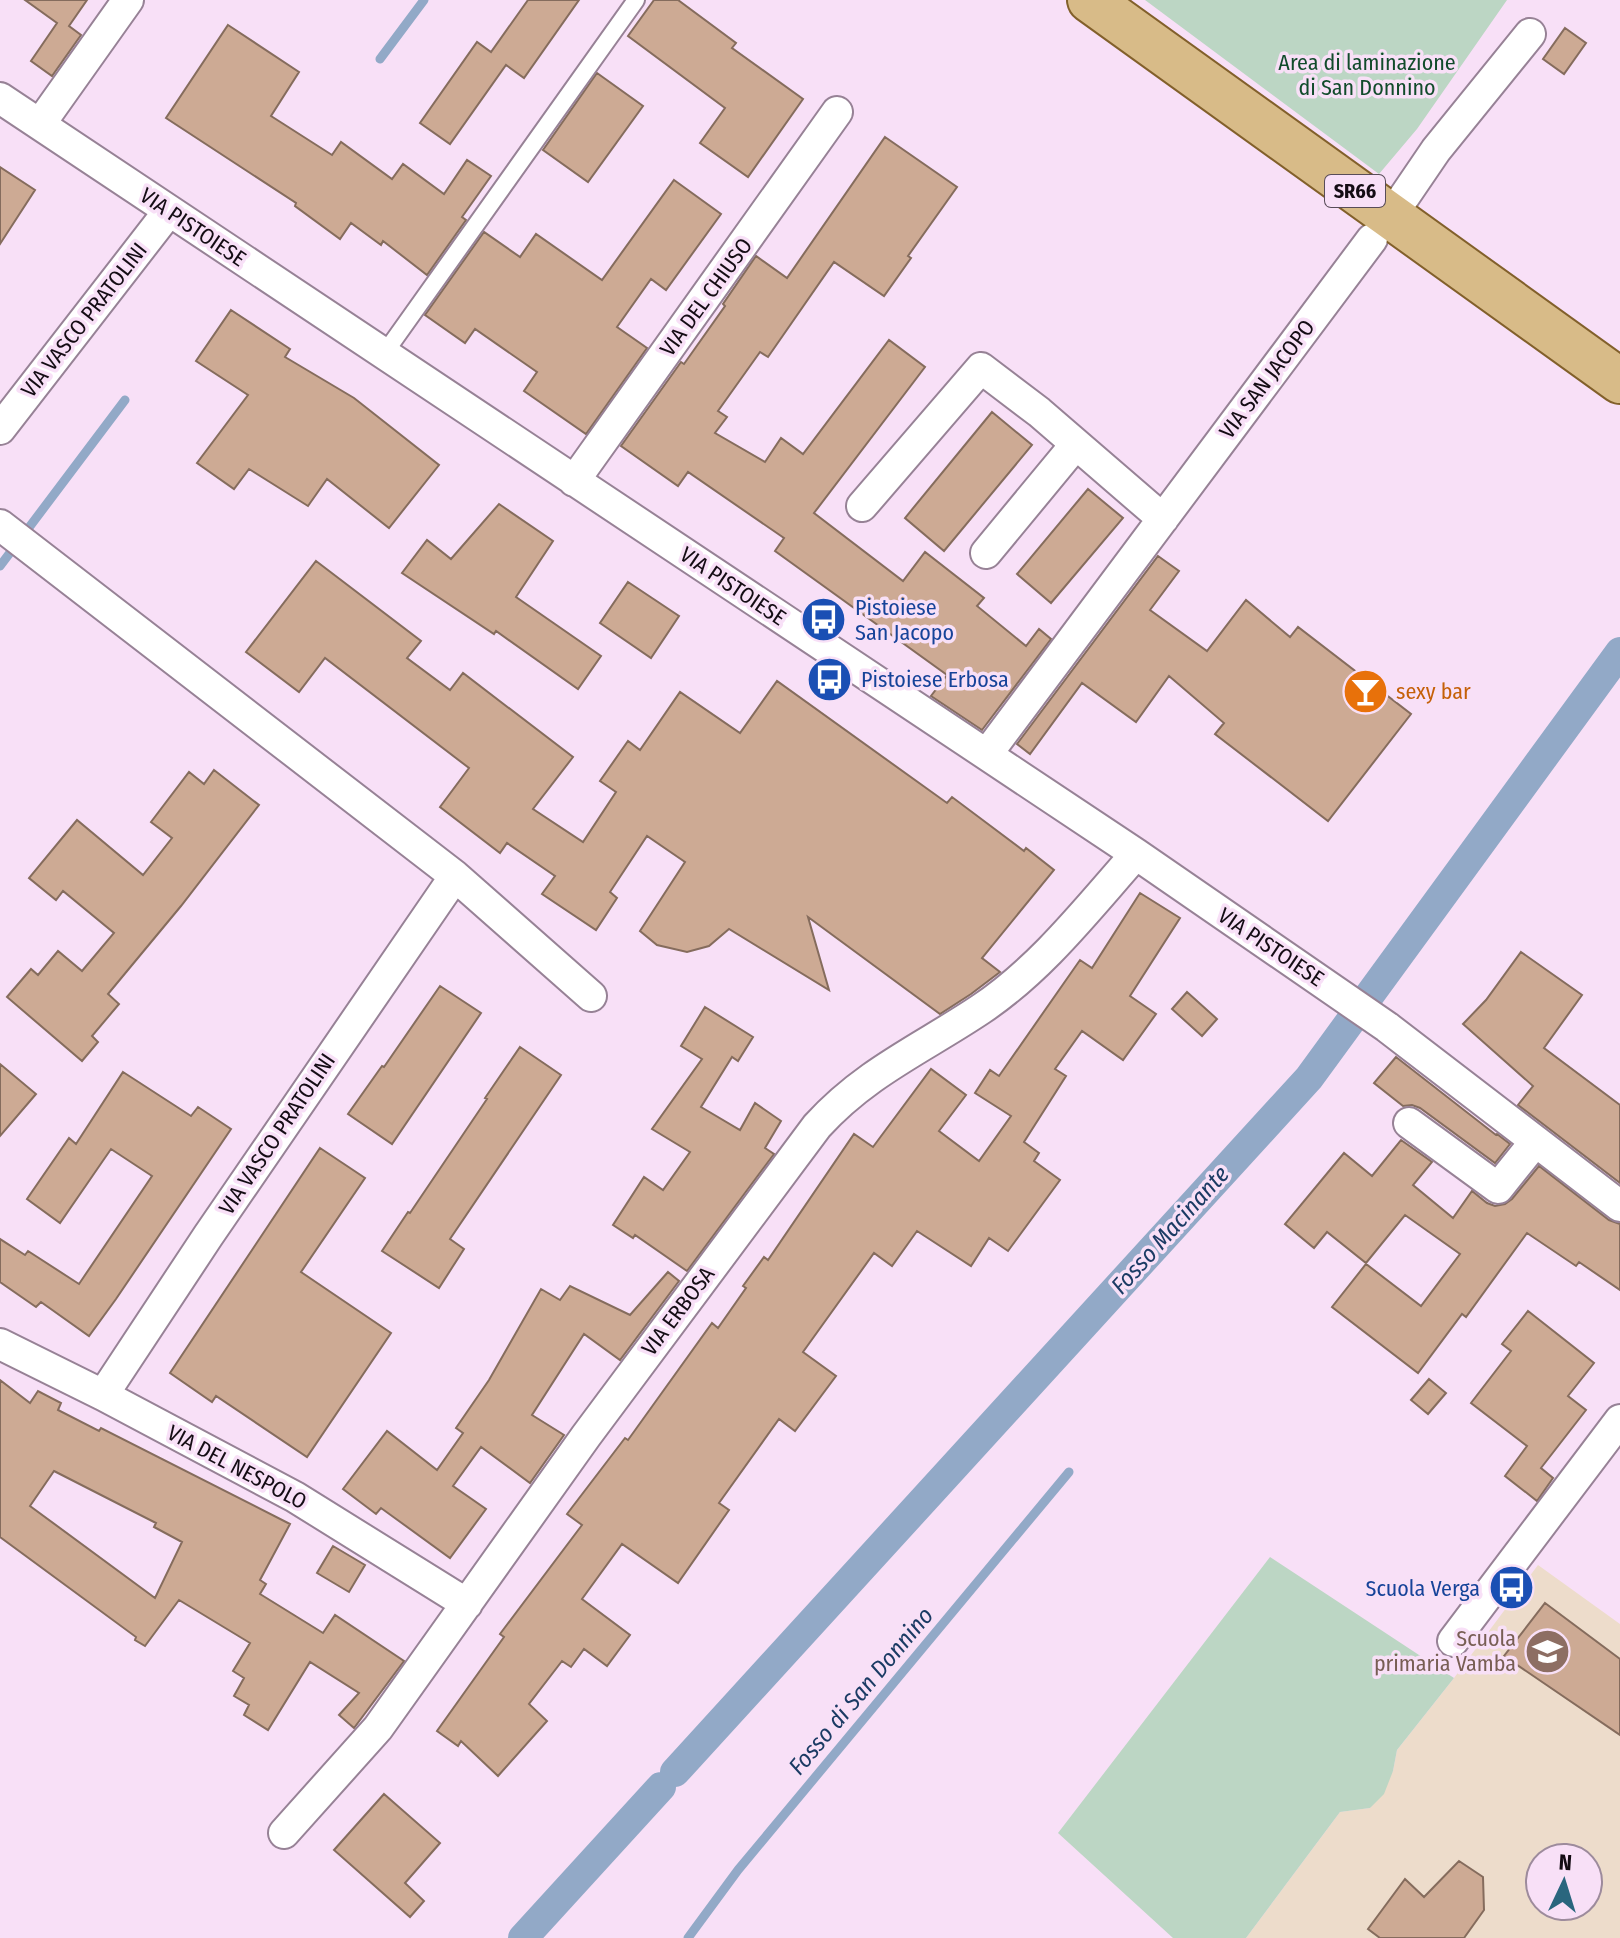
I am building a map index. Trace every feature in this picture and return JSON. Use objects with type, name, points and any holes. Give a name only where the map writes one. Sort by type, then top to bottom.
[{"type":"main road","name":"SR66","points":[[1090,0],[1620,381]]},
{"type":"street","points":[[40,124],[128,0]]},
{"type":"street","points":[[1404,197],[1436,150],[1530,34]]},
{"type":"street","name":"VIA PISTOIESE","points":[[0,98],[1136,854],[1387,1027],[1620,1206]]},
{"type":"street","name":"VIA DEL CHIUSO","points":[[574,481],[837,112]]},
{"type":"street","name":"VIA VASCO PRATOLINI","points":[[0,429],[169,211]]},
{"type":"street","name":"VIA SAN JACOPO","points":[[987,754],[1372,239]]},
{"type":"street","points":[[862,506],[981,368],[1163,519]]},
{"type":"street","points":[[986,553],[1076,444]]},
{"type":"street","points":[[13,535],[455,876],[591,996]]},
{"type":"street","name":"VIA ERBOSA","points":[[284,1833],[378,1728],[586,1436],[817,1126],[842,1100],[889,1065],[982,1008],[1047,954],[1136,854]]},
{"type":"street","name":"VIA VASCO PRATOLINI","points":[[103,1395],[455,876]]},
{"type":"street","points":[[1409,1123],[1498,1188],[1535,1142]]},
{"type":"street","name":"VIA DEL NESPOLO","points":[[0,1344],[295,1497],[467,1604]]},
{"type":"street","points":[[1453,1641],[1620,1420]]},
{"type":"lane","points":[[384,354],[636,0]]},
{"type":"shaded area","points":[[1538,1565],[1620,1624],[1620,1938],[1246,1938],[1340,1812],[1370,1808],[1393,1771],[1397,1750]]},
{"type":"green space","name":"Area di laminazione di San Donnino","points":[[1145,0],[1507,0],[1417,129],[1379,174]]},
{"type":"green space","points":[[1270,1557],[1454,1678],[1397,1750],[1384,1794],[1370,1808],[1340,1812],[1246,1938],[1173,1938],[1058,1833]]},
{"type":"building","points":[[25,0],[87,0],[69,26],[81,35],[52,76],[31,61],[57,23]]},
{"type":"building","points":[[528,0],[579,0],[524,78],[506,65],[450,144],[420,123],[477,42],[491,52]]},
{"type":"building","points":[[654,0],[678,0],[736,43],[732,48],[803,99],[748,177],[700,143],[725,108],[628,36]]},
{"type":"building","points":[[228,25],[299,72],[271,116],[332,155],[341,142],[392,179],[403,164],[444,194],[467,160],[491,176],[462,217],[466,220],[427,275],[383,241],[381,245],[351,223],[340,239],[295,206],[296,203],[166,118]]},
{"type":"building","points":[[1565,28],[1586,43],[1564,74],[1543,59]]},
{"type":"building","points":[[597,73],[643,106],[588,182],[543,150]]},
{"type":"building","points":[[885,137],[957,187],[884,296],[834,262],[768,357],[760,352],[718,411],[727,417],[715,433],[765,462],[781,438],[803,454],[889,340],[925,367],[814,513],[903,581],[925,552],[984,598],[977,606],[1026,646],[1039,629],[1051,639],[982,730],[931,696],[947,675],[775,551],[784,538],[688,472],[678,486],[621,446],[681,362],[684,364],[756,256],[787,278]]},
{"type":"building","points":[[0,167],[35,190],[0,244]]},
{"type":"building","points":[[674,180],[721,214],[666,290],[651,279],[617,327],[647,348],[586,434],[524,391],[537,372],[475,329],[465,343],[425,315],[484,232],[520,257],[536,234],[602,280]]},
{"type":"building","points":[[231,310],[290,349],[285,357],[354,398],[439,465],[389,528],[327,479],[308,506],[249,469],[234,489],[197,463],[248,395],[196,361]]},
{"type":"building","points":[[992,412],[1032,445],[944,551],[905,518]]},
{"type":"building","points":[[1088,489],[1123,518],[1051,603],[1017,574]]},
{"type":"building","points":[[499,504],[553,541],[516,597],[601,656],[578,689],[496,631],[494,634],[402,573],[427,540],[451,559]]},
{"type":"building","points":[[1158,556],[1179,571],[1150,610],[1207,651],[1246,600],[1290,637],[1298,627],[1411,714],[1328,821],[1215,734],[1224,723],[1169,676],[1136,722],[1082,683],[1030,754],[1017,744]]},
{"type":"building","points":[[316,561],[421,641],[407,658],[450,690],[463,673],[573,757],[533,809],[583,842],[616,792],[600,781],[628,741],[640,750],[680,692],[740,733],[777,681],[947,803],[952,797],[1054,870],[982,958],[1000,972],[940,1014],[808,917],[829,990],[729,929],[709,946],[687,952],[657,945],[640,931],[685,862],[647,836],[610,892],[617,898],[596,930],[542,894],[555,876],[507,843],[500,853],[440,807],[469,768],[325,658],[299,692],[246,652]]},
{"type":"building","points":[[628,582],[679,616],[651,658],[600,623]]},
{"type":"building","points":[[214,770],[259,805],[108,994],[119,1004],[92,1036],[98,1042],[82,1061],[7,997],[31,969],[38,975],[58,951],[82,971],[114,933],[63,891],[56,900],[29,878],[77,820],[143,875],[172,838],[151,822],[189,772],[204,784]]},
{"type":"building","points":[[1140,893],[1180,918],[1130,996],[1156,1014],[1123,1060],[1082,1031],[1055,1069],[1066,1076],[1024,1142],[1039,1153],[1034,1161],[1060,1180],[1008,1251],[989,1238],[971,1266],[917,1231],[892,1266],[874,1253],[803,1352],[836,1376],[795,1431],[779,1419],[719,1503],[729,1510],[678,1583],[622,1544],[582,1599],[630,1635],[607,1666],[584,1649],[571,1667],[562,1661],[529,1704],[547,1721],[498,1776],[461,1741],[458,1746],[437,1731],[504,1637],[500,1634],[582,1525],[567,1514],[625,1438],[628,1440],[712,1323],[718,1328],[746,1288],[743,1286],[764,1257],[768,1260],[854,1134],[873,1147],[931,1069],[966,1095],[939,1131],[979,1161],[1011,1116],[975,1093],[990,1070],[999,1076],[1080,960],[1092,968]]},
{"type":"building","points":[[1521,952],[1582,995],[1544,1048],[1620,1105],[1620,1183],[1518,1105],[1533,1086],[1463,1024],[1486,1000]]},
{"type":"building","points":[[440,986],[481,1013],[392,1144],[348,1114]]},
{"type":"building","points":[[1187,992],[1217,1019],[1202,1036],[1172,1009]]},
{"type":"building","points":[[705,1007],[753,1037],[738,1061],[732,1057],[701,1107],[740,1130],[755,1103],[781,1121],[765,1148],[774,1154],[687,1271],[635,1235],[633,1238],[613,1225],[644,1177],[663,1190],[690,1152],[652,1129],[702,1059],[681,1046]]},
{"type":"building","points":[[520,1047],[561,1075],[450,1239],[464,1249],[439,1288],[382,1251]]},
{"type":"building","points":[[1396,1057],[1510,1144],[1495,1163],[1420,1108],[1403,1106],[1374,1083]]},
{"type":"building","points":[[0,1064],[36,1094],[0,1136]]},
{"type":"building","points":[[123,1072],[191,1116],[198,1107],[231,1129],[89,1336],[41,1302],[36,1307],[0,1282],[0,1239],[25,1255],[28,1251],[79,1284],[152,1176],[111,1149],[60,1223],[27,1199],[69,1138],[76,1144]]},
{"type":"building","points":[[1401,1140],[1432,1162],[1413,1185],[1453,1218],[1472,1191],[1487,1203],[1495,1206],[1505,1204],[1539,1166],[1609,1220],[1620,1224],[1620,1290],[1579,1262],[1576,1266],[1527,1233],[1466,1317],[1462,1314],[1418,1373],[1332,1307],[1366,1264],[1421,1306],[1460,1254],[1405,1215],[1366,1263],[1327,1232],[1314,1248],[1285,1224],[1344,1153],[1372,1176]]},
{"type":"building","points":[[320,1148],[365,1178],[301,1272],[391,1333],[307,1457],[216,1396],[212,1402],[170,1373]]},
{"type":"building","points":[[668,1272],[679,1281],[620,1360],[584,1334],[532,1415],[564,1435],[530,1483],[481,1447],[453,1486],[486,1509],[450,1558],[381,1508],[376,1514],[343,1489],[387,1431],[437,1470],[463,1433],[456,1428],[489,1380],[541,1289],[560,1300],[570,1286],[630,1315]]},
{"type":"building","points":[[1528,1311],[1594,1363],[1568,1396],[1586,1410],[1541,1468],[1553,1478],[1537,1501],[1505,1476],[1527,1446],[1471,1403],[1511,1351],[1502,1344]]},
{"type":"building","points":[[1429,1379],[1446,1393],[1428,1414],[1411,1400]]},
{"type":"building","points":[[0,1380],[30,1403],[38,1391],[61,1403],[58,1410],[99,1431],[101,1428],[290,1524],[260,1580],[266,1584],[260,1594],[323,1633],[335,1615],[404,1661],[354,1728],[339,1715],[359,1693],[310,1662],[268,1730],[244,1715],[249,1705],[234,1696],[244,1678],[233,1671],[250,1643],[179,1600],[145,1646],[0,1537]],"holes":[[[54,1471],[156,1523],[154,1527],[182,1542],[155,1598],[30,1506]]]},
{"type":"building","points":[[333,1546],[365,1565],[349,1592],[317,1573]]},
{"type":"building","points":[[1545,1603],[1620,1659],[1620,1735],[1504,1656]]},
{"type":"building","points":[[384,1794],[440,1843],[405,1883],[424,1901],[410,1917],[334,1850]]},
{"type":"building","points":[[1459,1861],[1483,1877],[1484,1910],[1464,1938],[1380,1938],[1368,1929],[1405,1879],[1424,1897]]},
{"type":"waterway","points":[[380,59],[424,0]]},
{"type":"waterway","points":[[0,566],[125,400]]},
{"type":"waterway","name":"Fosso Macinante","points":[[675,1772],[1309,1078],[1620,652]]},
{"type":"waterway","name":"Fosso di San Donnino","points":[[688,1938],[738,1870],[1069,1472]]},
{"type":"waterway","name":"Fosso Macinante","points":[[523,1938],[661,1787]]},
{"type":"place","name":"Pistoiese San Jacopo","points":[[824,620]]},
{"type":"place","name":"Pistoiese Erbosa","points":[[830,679]]},
{"type":"place","name":"sexy bar","points":[[1365,691]]},
{"type":"place","name":"Scuola Verga","points":[[1511,1588]]},
{"type":"place","name":"Scuola primaria Vamba","points":[[1547,1651]]}]
